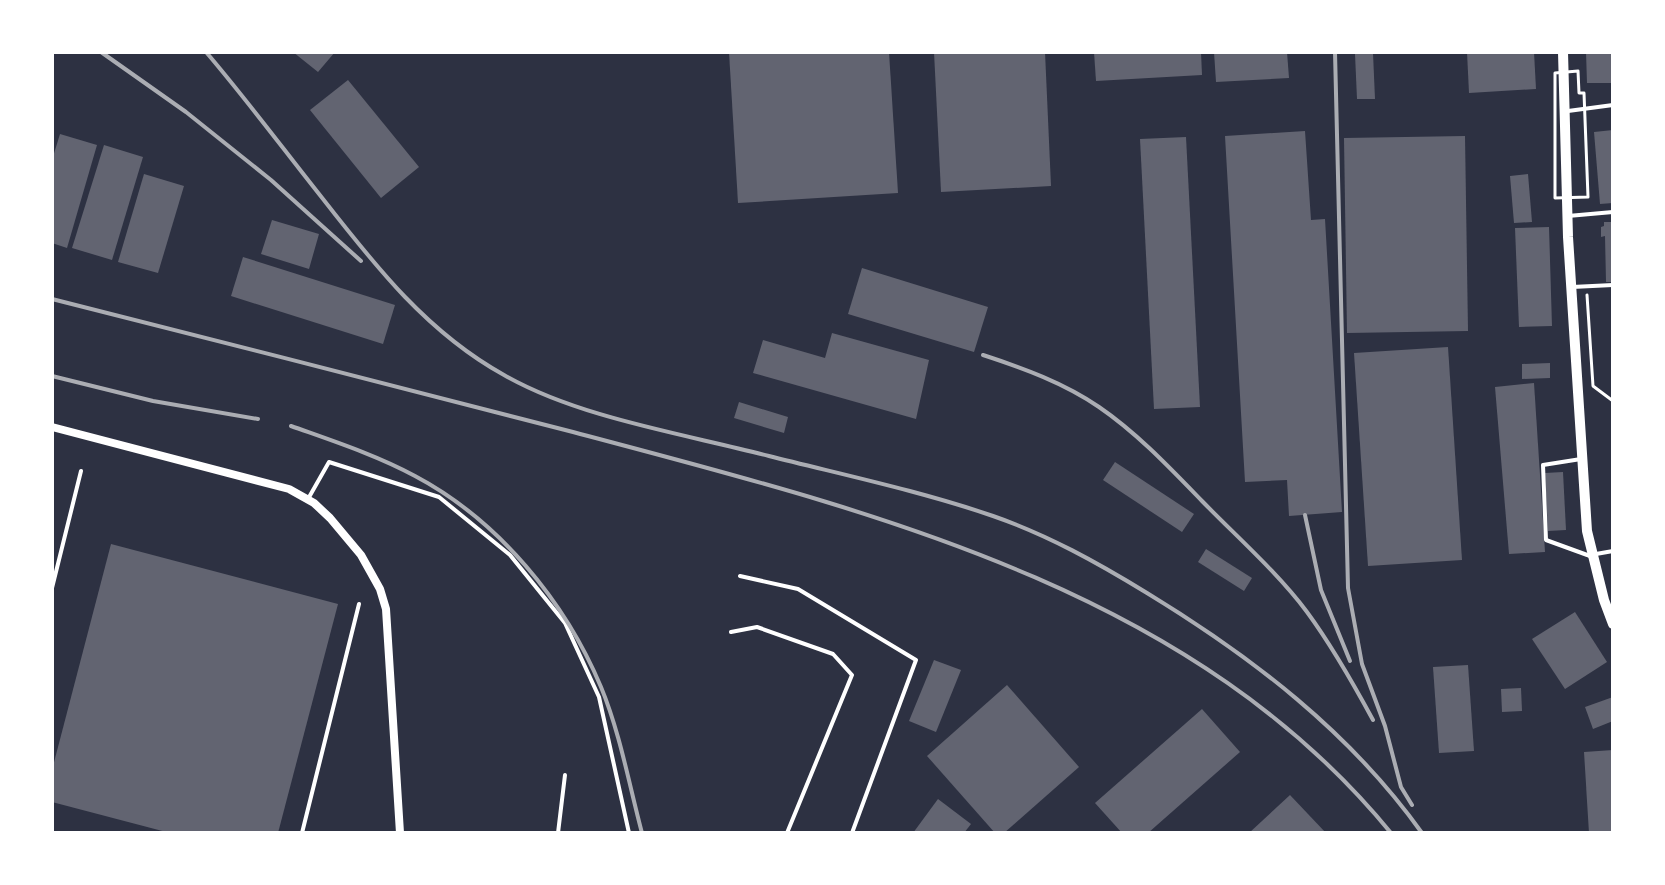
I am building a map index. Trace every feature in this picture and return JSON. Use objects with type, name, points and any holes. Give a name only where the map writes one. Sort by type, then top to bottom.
[{"type":"street","points":[[1563,52],[1567,216],[1587,531],[1613,624]]},
{"type":"street","points":[[52,427],[270,482],[307,499],[347,537],[371,570],[386,609],[400,833]]},
{"type":"lane","points":[[1565,111],[1613,105]]},
{"type":"lane","points":[[1567,216],[1613,212]]},
{"type":"lane","points":[[1572,287],[1613,285]]},
{"type":"lane","points":[[1583,459],[1543,465],[1546,540],[1594,556],[1613,551]]},
{"type":"lane","points":[[307,499],[329,462],[439,497],[510,555],[565,623],[599,697],[629,833]]},
{"type":"lane","points":[[52,588],[81,471]]},
{"type":"lane","points":[[740,576],[798,589],[916,660],[852,833]]},
{"type":"lane","points":[[302,833],[359,604]]},
{"type":"lane","points":[[731,632],[757,627],[833,654],[852,675],[787,833]]},
{"type":"lane","points":[[558,833],[565,775]]},
{"type":"path","points":[[1586,287],[1593,386],[1613,401]]},
{"type":"building","points":[[293,52],[335,52],[318,72]]},
{"type":"building","points":[[729,52],[889,52],[898,193],[738,203]]},
{"type":"building","points":[[934,52],[1045,52],[1051,186],[941,192]]},
{"type":"building","points":[[1094,52],[1201,52],[1202,75],[1096,81]]},
{"type":"building","points":[[1214,52],[1287,52],[1289,78],[1216,82]]},
{"type":"building","points":[[1467,52],[1534,52],[1536,89],[1469,93]]},
{"type":"building","points":[[1586,52],[1613,52],[1613,83],[1587,83]]},
{"type":"building","points":[[1373,53],[1375,99],[1357,99],[1355,54]]},
{"type":"building","points":[[348,80],[419,167],[381,198],[310,110]]},
{"type":"building","points":[[1613,130],[1613,203],[1600,204],[1594,132]]},
{"type":"building","points":[[1305,131],[1311,220],[1325,219],[1342,512],[1289,516],[1287,480],[1245,482],[1225,136]]},
{"type":"building","points":[[60,134],[97,145],[67,248],[52,243],[52,160]]},
{"type":"building","points":[[1465,136],[1468,331],[1347,333],[1344,138]]},
{"type":"building","points":[[1186,137],[1200,407],[1154,409],[1140,139]]},
{"type":"building","points":[[104,145],[143,157],[112,260],[72,248]]},
{"type":"building","points":[[144,174],[184,186],[158,273],[118,262]]},
{"type":"building","points":[[1528,174],[1532,222],[1514,223],[1510,176]]},
{"type":"building","points":[[272,220],[319,234],[309,269],[261,254]]},
{"type":"building","points":[[1604,222],[1613,222],[1613,282],[1606,282],[1605,236],[1601,237]]},
{"type":"building","points":[[1549,227],[1552,326],[1519,327],[1515,228]]},
{"type":"building","points":[[243,257],[395,305],[383,344],[231,296]]},
{"type":"building","points":[[862,268],[988,307],[974,352],[848,314]]},
{"type":"building","points":[[832,333],[929,360],[916,419],[753,373],[763,340],[825,358]]},
{"type":"building","points":[[1448,347],[1462,560],[1368,566],[1354,353]]},
{"type":"building","points":[[1550,363],[1550,378],[1522,379],[1522,364]]},
{"type":"building","points":[[1534,383],[1545,552],[1509,554],[1495,387]]},
{"type":"building","points":[[739,402],[788,417],[784,433],[734,418]]},
{"type":"building","points":[[1115,462],[1194,514],[1182,532],[1103,480]]},
{"type":"building","points":[[1563,472],[1566,530],[1548,531],[1545,473]]},
{"type":"building","points":[[111,544],[338,604],[278,833],[170,833],[52,802],[52,770]]},
{"type":"building","points":[[1206,549],[1252,578],[1244,591],[1198,562]]},
{"type":"building","points":[[1575,612],[1607,662],[1565,689],[1532,639]]},
{"type":"building","points":[[934,660],[961,670],[936,732],[909,721]]},
{"type":"building","points":[[1468,665],[1474,751],[1439,753],[1433,667]]},
{"type":"building","points":[[1007,685],[1079,767],[1004,833],[995,833],[927,756]]},
{"type":"building","points":[[1521,688],[1522,711],[1502,712],[1501,689]]},
{"type":"building","points":[[1613,697],[1613,721],[1593,729],[1585,707]]},
{"type":"building","points":[[1202,709],[1240,752],[1148,833],[1122,833],[1095,803]]},
{"type":"building","points":[[1613,750],[1613,833],[1589,833],[1584,752]]},
{"type":"building","points":[[1290,795],[1326,833],[1249,833]]},
{"type":"building","points":[[938,799],[971,824],[964,833],[913,833]]},
{"type":"railway","points":[[101,52],[186,112],[271,180],[361,261]]},
{"type":"railway","points":[[206,52],[405,297],[427,319],[477,358],[533,390],[599,414],[938,499],[993,516],[1072,550],[1129,582],[1224,643],[1297,699],[1363,762],[1422,833]]},
{"type":"railway","points":[[1335,52],[1348,588],[1362,664],[1385,726],[1401,787],[1412,805]]},
{"type":"railway","points":[[52,299],[573,432],[796,493],[908,528],[1016,570],[1121,619],[1220,678],[1310,748],[1391,833]]},
{"type":"railway","points":[[983,355],[1043,377],[1086,398],[1153,451],[1295,597],[1334,651],[1373,720]]},
{"type":"railway","points":[[52,376],[153,401],[258,419]]},
{"type":"railway","points":[[291,426],[370,455],[415,476],[474,515],[526,566],[568,624],[601,687],[619,740],[642,833]]},
{"type":"railway","points":[[1305,515],[1321,590],[1350,661]]}]
